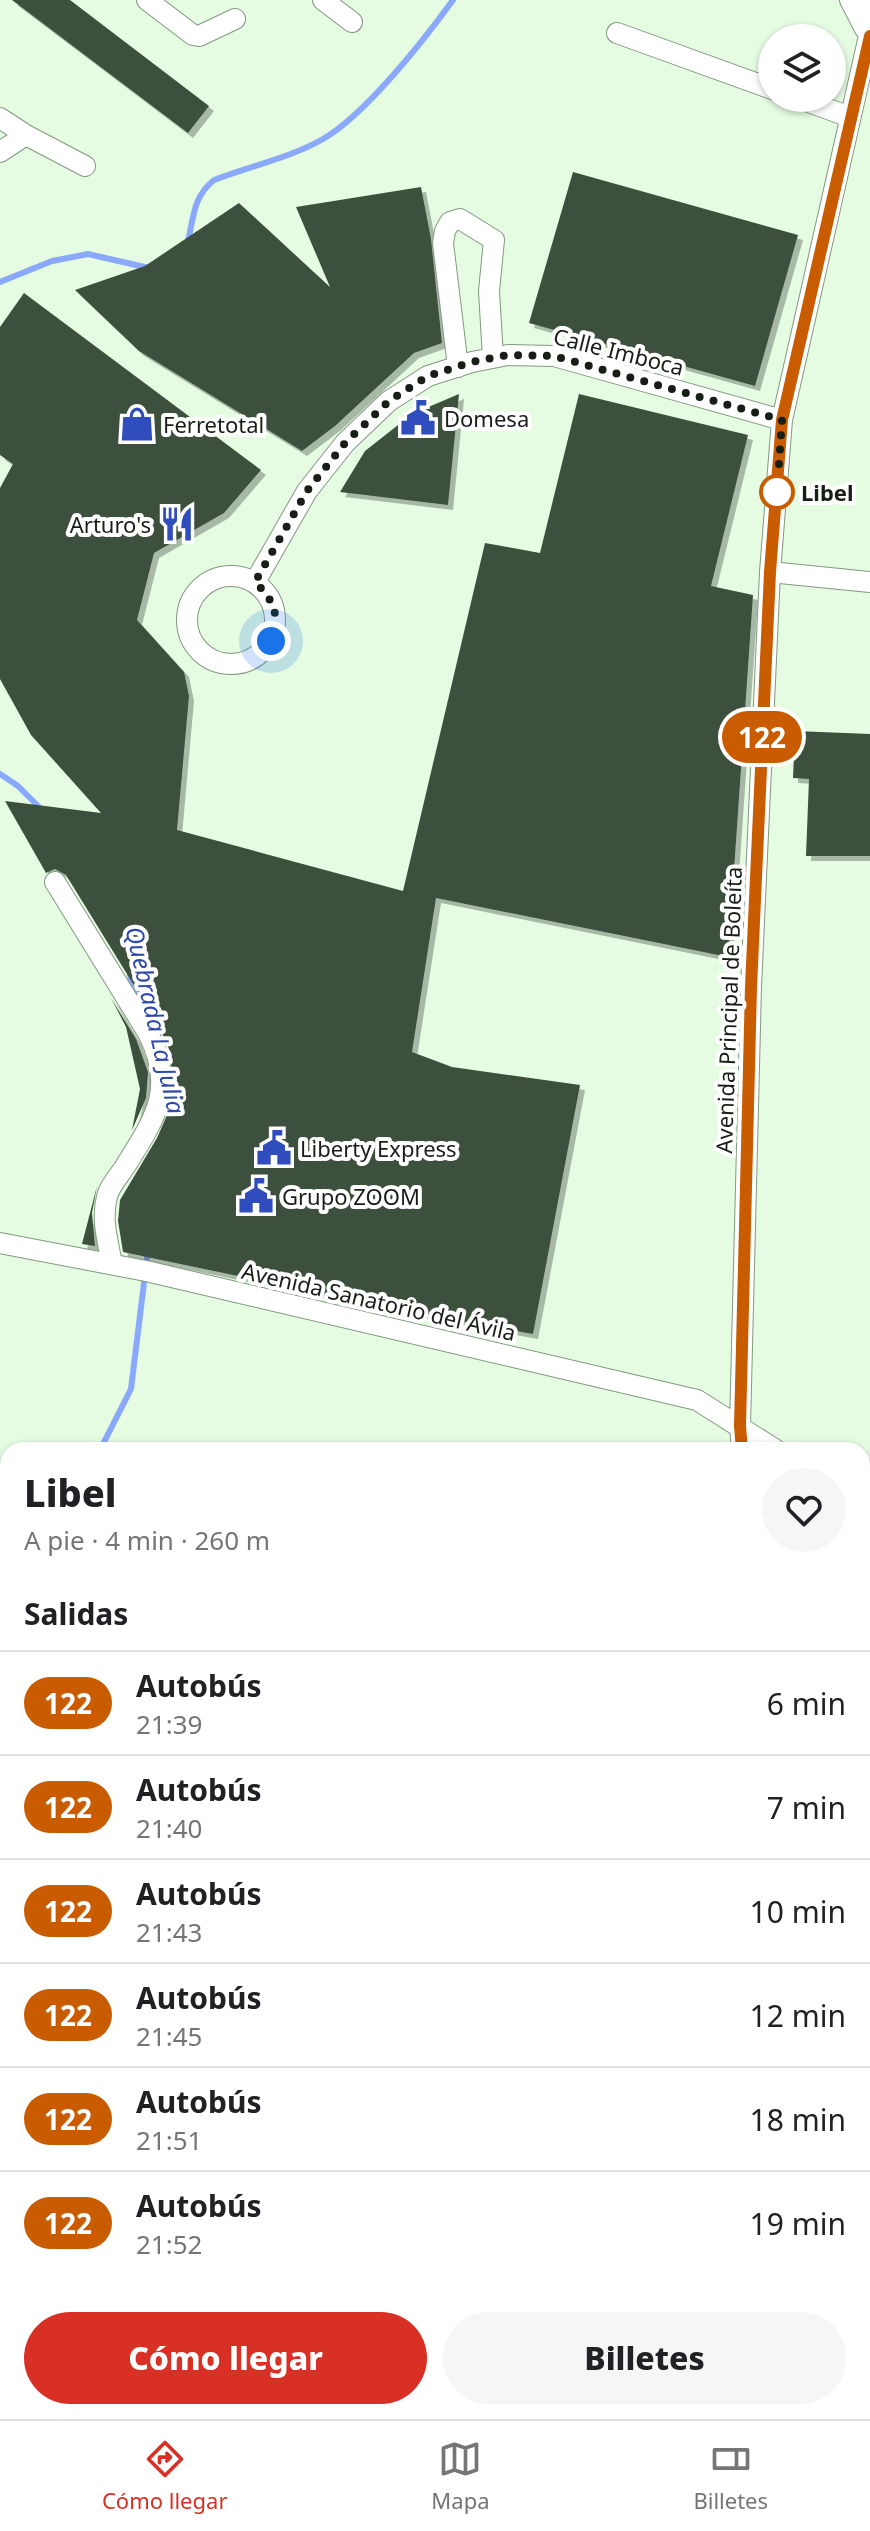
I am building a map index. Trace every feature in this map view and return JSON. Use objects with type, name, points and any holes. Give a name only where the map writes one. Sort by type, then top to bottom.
[{"type":"street","points":[[147,0],[193,35],[199,36],[235,19]]},
{"type":"street","points":[[323,0],[352,22]]},
{"type":"street","points":[[850,0],[869,36]]},
{"type":"street","points":[[782,420],[869,36],[867,0]]},
{"type":"street","points":[[617,33],[758,84]]},
{"type":"street","points":[[836,112],[850,117]]},
{"type":"street","points":[[0,118],[85,166]]},
{"type":"street","points":[[0,152],[26,135]]},
{"type":"street","points":[[458,367],[443,243],[450,222],[460,219],[494,240],[489,291],[493,358]]},
{"type":"street","name":"Calle Imboca","points":[[255,582],[307,491],[345,443],[389,401],[428,376],[493,358],[532,354],[554,356],[782,420]]},
{"type":"street","name":"Avenida Principal de Boleíta","points":[[741,1442],[751,987],[770,572],[782,420]]},
{"type":"street","points":[[770,572],[870,582]]},
{"type":"street","points":[[225,576],[241,576],[255,582],[269,596],[275,610],[276,626],[271,641],[261,653],[248,661],[229,664],[205,656],[194,645],[186,622],[196,593],[210,581],[225,576]]},
{"type":"street","points":[[55,882],[148,1033],[163,1071],[162,1090],[153,1117],[135,1151],[107,1192],[104,1213],[112,1264]]},
{"type":"street","name":"Avenida Sanatorio del Ávila","points":[[0,1243],[112,1264],[697,1400],[764,1442]]},
{"type":"building","points":[[12,0],[70,0],[209,106],[188,133]]},
{"type":"building","points":[[573,172],[798,235],[755,386],[529,323]]},
{"type":"building","points":[[421,187],[431,239],[442,343],[414,353],[335,426],[302,451],[139,351],[75,290],[145,266],[239,203],[330,287],[296,207]]},
{"type":"building","points":[[24,293],[261,470],[224,513],[154,553],[137,620],[184,672],[189,696],[177,830],[403,891],[485,543],[540,553],[579,394],[748,435],[711,586],[753,595],[728,957],[436,898],[412,1052],[452,1067],[580,1085],[533,1334],[405,1311],[123,1252],[118,1221],[120,1200],[157,1138],[171,1106],[174,1086],[169,1049],[159,1026],[66,875],[55,869],[46,873],[5,801],[101,813],[31,735],[0,679],[0,488],[13,464],[0,455],[0,327]]},
{"type":"building","points":[[459,394],[448,505],[340,492],[365,451],[412,414]]},
{"type":"building","points":[[795,731],[870,734],[870,856],[806,856],[809,779],[793,778]]},
{"type":"building","points":[[111,998],[136,1039],[148,1072],[146,1098],[132,1130],[140,1089],[126,1027]]},
{"type":"building","points":[[97,1186],[92,1213],[95,1246],[82,1244]]},
{"type":"waterway","name":"Quebrada La Julia","points":[[188,241],[198,200],[207,186],[214,180],[297,151],[339,128],[393,76],[453,0]]},
{"type":"waterway","name":"Quebrada La Julia","points":[[0,282],[52,261],[88,254],[149,268]]},
{"type":"waterway","name":"Quebrada La Julia","points":[[0,774],[18,786],[41,809]]},
{"type":"waterway","name":"Quebrada La Julia","points":[[130,975],[136,999]]},
{"type":"waterway","name":"Quebrada La Julia","points":[[104,1442],[131,1389],[148,1250]]},
{"type":"bus line","name":"122","points":[[741,1442],[751,987],[770,572],[782,420],[870,36]]},
{"type":"place","name":"Domesa","points":[[418,418]]},
{"type":"place","name":"Ferretotal","points":[[137,424]]},
{"type":"place","name":"Libel","points":[[777,492]]},
{"type":"place","name":"Arturo's","points":[[177,524]]},
{"type":"place","name":"Liberty Express","points":[[274,1148]]},
{"type":"place","name":"Grupo ZOOM","points":[[256,1196]]},
{"type":"route","points":[[271,641],[276,626],[275,610],[269,596],[255,582],[307,491],[345,443],[389,401],[428,376],[472,362],[508,355],[554,356],[782,420],[777,492]]}]
